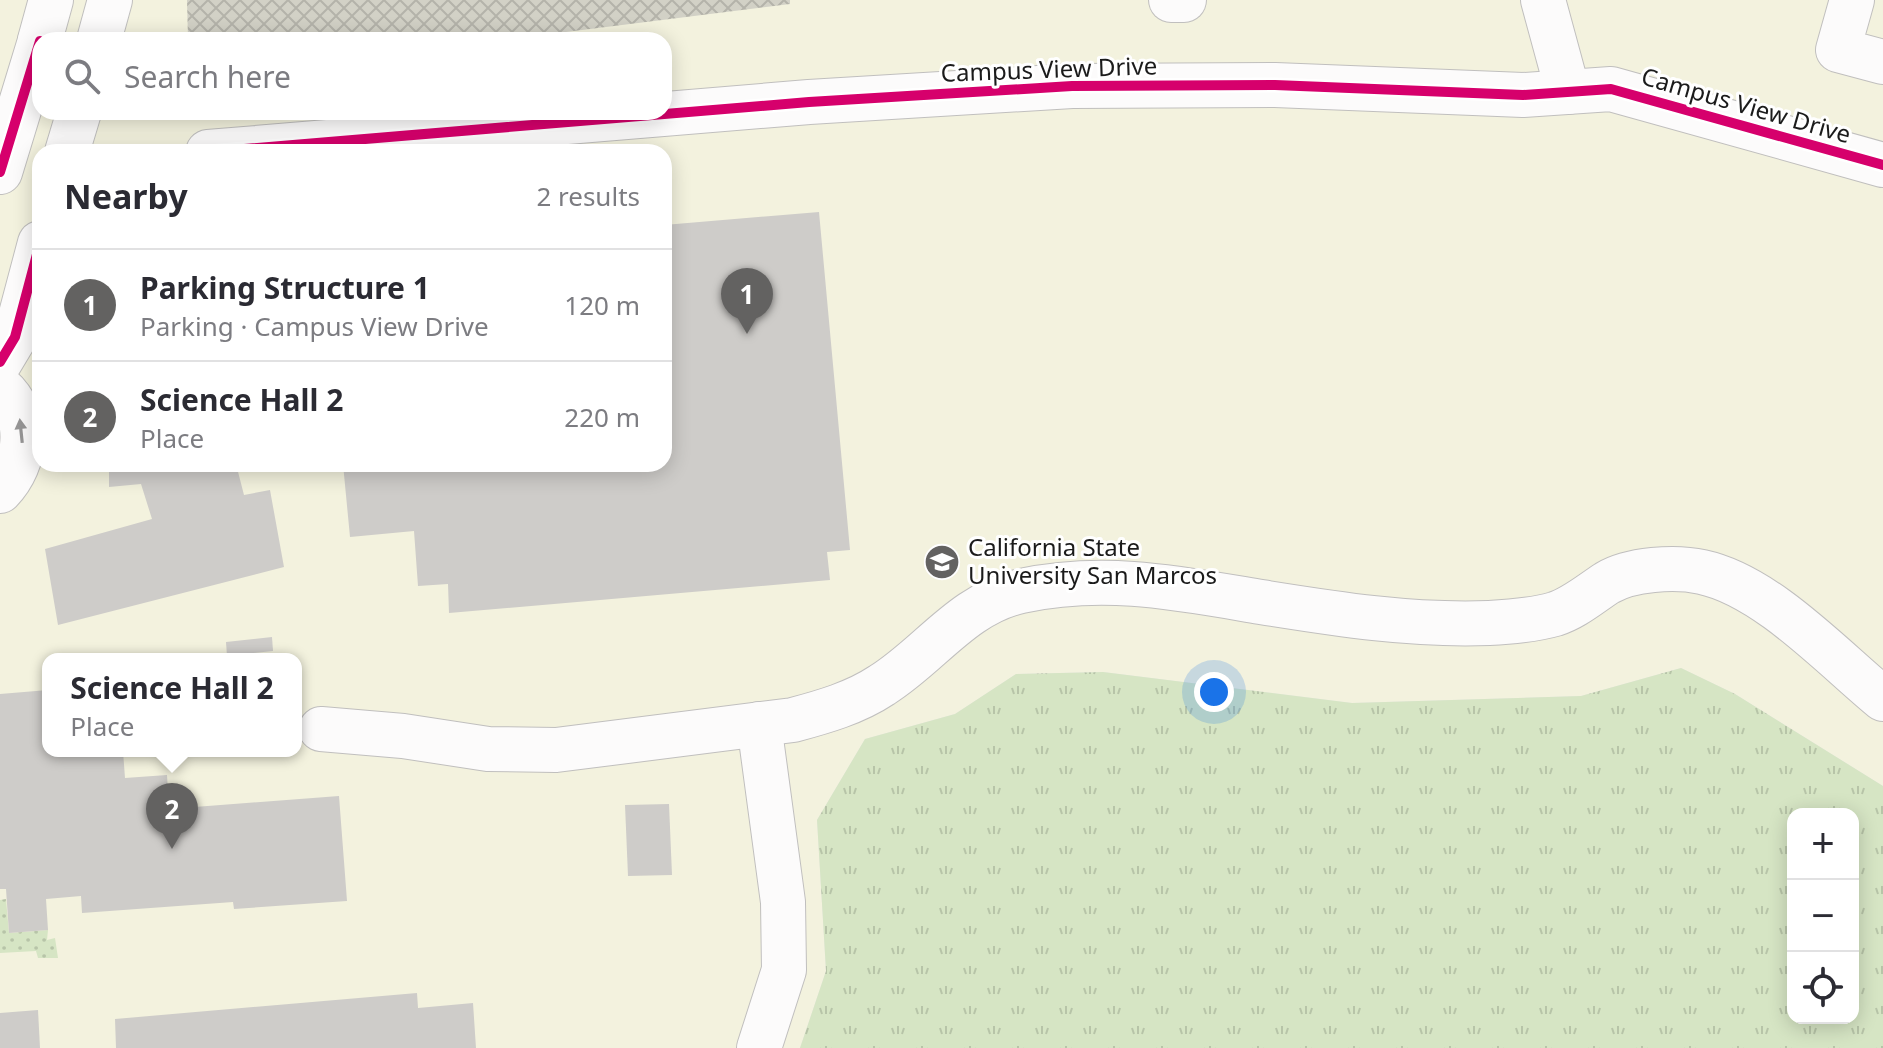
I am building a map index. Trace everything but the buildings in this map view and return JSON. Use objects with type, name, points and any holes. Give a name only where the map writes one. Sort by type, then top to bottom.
[{"type":"street","points":[[42,32],[51,0]]},
{"type":"street","points":[[101,32],[110,0]]},
{"type":"street","points":[[1171,0],[1184,0]]},
{"type":"street","points":[[1543,0],[1568,92]]},
{"type":"street","points":[[1852,0],[1838,50],[1883,62]]},
{"type":"street","points":[[32,67],[0,172],[32,169]]},
{"type":"street","name":"Campus View Drive","points":[[672,113],[1072,86],[1275,85],[1523,95],[1611,89],[1883,165]]},
{"type":"street","points":[[69,144],[77,120]]},
{"type":"street","name":"Campus View Drive","points":[[304,144],[591,120]]},
{"type":"street","points":[[0,362],[15,337],[32,273]]},
{"type":"street","points":[[0,387],[19,413],[23,435],[21,458],[11,479],[0,491]]},
{"type":"street","points":[[321,729],[403,736],[488,749],[556,750],[759,724],[827,711],[872,691],[962,618],[1017,592],[1083,581],[1121,581],[1399,621],[1490,623],[1556,614],[1610,581],[1638,573],[1698,571],[1729,579],[1767,602],[1883,699]]},
{"type":"street","points":[[759,724],[783,902],[784,970],[759,1048]]},
{"type":"shaded area","name":"California State University San Marcos","points":[[0,0],[1883,0],[1883,786],[1735,694],[1681,668],[1581,696],[1352,703],[1103,672],[1016,674],[955,714],[865,739],[817,820],[826,971],[800,1048],[0,1048]]},
{"type":"shaded area","points":[[187,0],[790,0],[790,4],[565,32],[188,32]]},
{"type":"green space","points":[[1681,668],[1735,694],[1883,786],[1883,1048],[800,1048],[826,971],[817,820],[865,739],[955,714],[1016,674],[1103,672],[1352,703],[1581,696]]},
{"type":"green space","points":[[6,899],[9,933],[48,930],[47,940],[55,938],[58,958],[38,958],[36,951],[0,953],[0,900]]},
{"type":"cycle path","points":[[0,172],[32,67]]},
{"type":"cycle path","points":[[672,113],[1072,86],[1275,85],[1523,95],[1611,89],[1883,165]]},
{"type":"cycle path","points":[[304,144],[593,120]]},
{"type":"cycle path","points":[[0,362],[15,337],[32,273]]},
{"type":"place","name":"Parking Structure 1","points":[[747,334]]},
{"type":"place","name":"California State University San Marcos","points":[[942,562]]},
{"type":"place","name":"Science Hall 2","points":[[172,849]]}]
